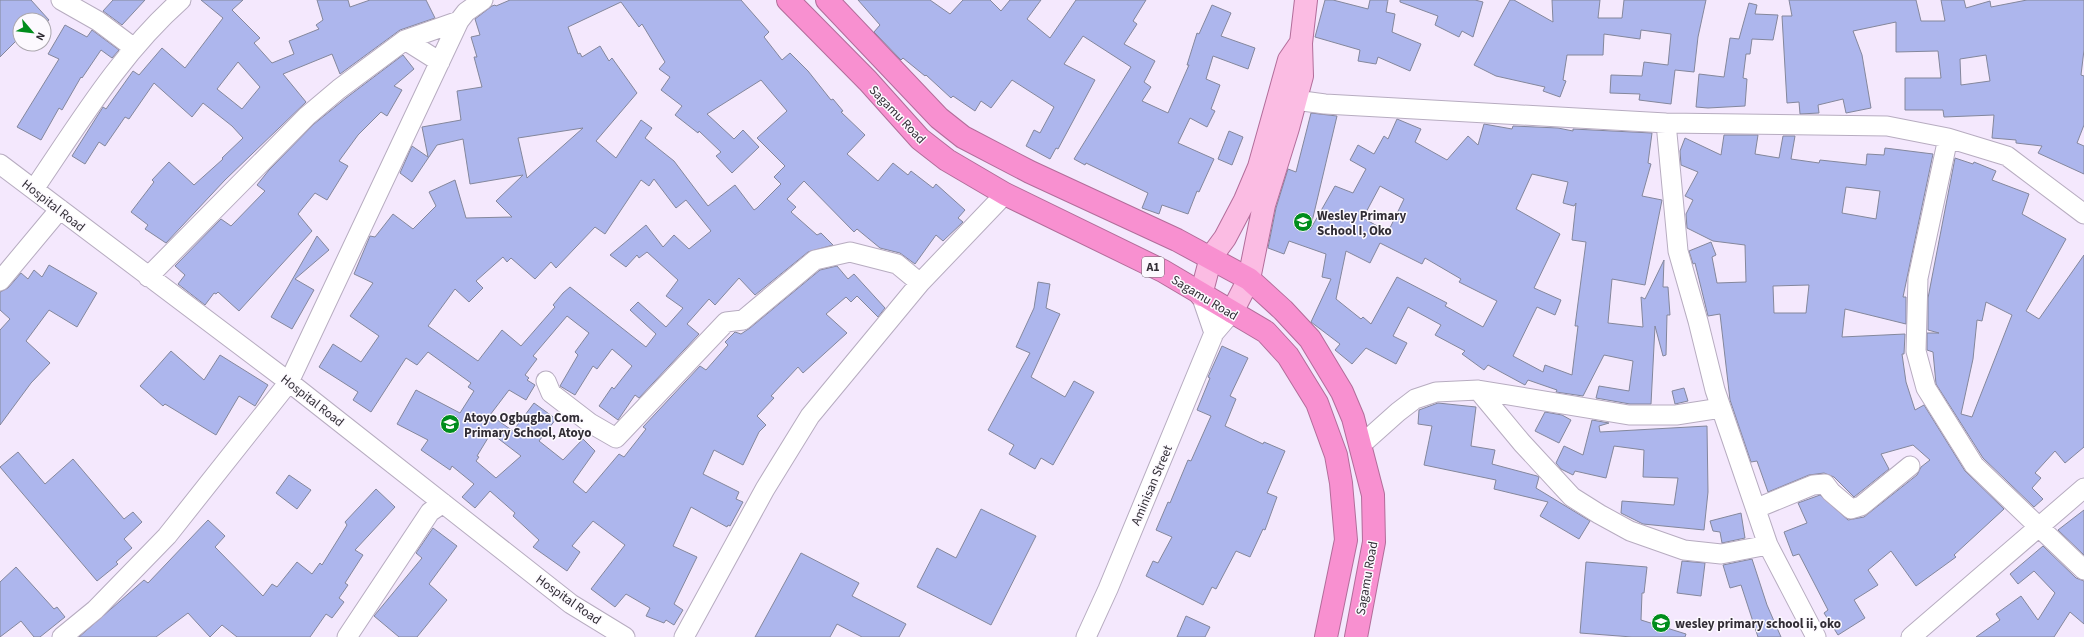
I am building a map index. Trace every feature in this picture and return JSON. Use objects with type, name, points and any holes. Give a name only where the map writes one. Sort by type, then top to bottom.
[{"type":"highway","name":"Sagamu Road","points":[[788,0],[868,81],[920,139],[947,160],[1005,194],[1163,271],[1201,295],[1266,332],[1288,356],[1317,404],[1336,455],[1345,509],[1346,540],[1326,637]]},
{"type":"highway","name":"Sagamu Road","points":[[827,0],[939,118],[963,137],[1030,172],[1211,257],[1249,279],[1284,310],[1310,339],[1342,392],[1361,445],[1373,494],[1374,542],[1356,637]]},
{"type":"main road","points":[[1232,312],[1249,279],[1264,205],[1302,76],[1301,43],[1306,0]]},
{"type":"main road","points":[[1201,295],[1211,257],[1225,238],[1245,200],[1259,167],[1289,60],[1301,43]]},
{"type":"street","points":[[61,0],[98,22],[134,48]]},
{"type":"street","points":[[34,189],[134,48],[157,21],[181,0]]},
{"type":"street","points":[[62,637],[95,610],[167,536],[290,382],[364,224],[385,175],[459,21],[466,12],[483,0]]},
{"type":"street","points":[[148,277],[307,116],[339,89],[405,40],[459,21]]},
{"type":"street","points":[[405,40],[440,62]]},
{"type":"street","points":[[1295,100],[1325,104],[1666,123],[1887,126],[1948,138],[2008,156],[2084,214]]},
{"type":"street","points":[[1666,123],[1678,251],[1721,408],[1757,508],[1768,545],[1816,637]]},
{"type":"street","points":[[1948,138],[1918,278],[1916,351],[1926,388],[1974,465],[2038,528],[2084,570]]},
{"type":"street","name":"Hospital Road","points":[[0,164],[148,277],[290,382],[571,604],[625,637]]},
{"type":"street","points":[[684,637],[765,489],[810,416],[920,283],[1005,194]]},
{"type":"street","points":[[0,281],[60,209]]},
{"type":"street","points":[[546,381],[551,393],[590,423],[616,438],[726,322],[743,320],[815,260],[850,252],[897,264],[920,283]]},
{"type":"street","points":[[1201,295],[1214,333]]},
{"type":"street","name":"Aminisan Street","points":[[1086,637],[1108,589],[1214,333],[1232,312]]},
{"type":"street","points":[[1361,445],[1415,399],[1436,392],[1478,390],[1629,415],[1676,415],[1721,408]]},
{"type":"street","points":[[1478,390],[1522,443],[1572,497],[1630,531],[1684,550],[1721,554],[1768,545]]},
{"type":"street","points":[[1757,508],[1813,484],[1825,484],[1831,492],[1851,509],[1861,506],[1910,466]]},
{"type":"street","points":[[1911,637],[2084,488]]},
{"type":"street","points":[[347,637],[430,512],[443,503]]},
{"type":"building","points":[[0,0],[31,0],[42,12],[12,12],[12,45],[0,57]]},
{"type":"building","points":[[113,0],[145,0],[122,25],[103,11]]},
{"type":"building","points":[[201,0],[243,0],[232,10],[260,38],[254,43],[272,63],[294,54],[289,41],[319,29],[316,25],[323,20],[317,0],[348,0],[350,7],[370,0],[426,0],[435,18],[400,30],[340,74],[332,54],[283,74],[306,102],[225,180],[166,243],[145,229],[148,225],[131,212],[154,182],[152,180],[169,162],[194,185],[223,159],[222,158],[243,138],[232,126],[203,103],[192,117],[154,83],[129,119],[125,117],[105,146],[99,142],[85,164],[72,156],[103,107],[106,109],[133,71],[139,75],[162,48],[185,68],[223,18]],"holes":[[[238,62],[260,87],[242,109],[217,89]]]},
{"type":"building","points":[[510,0],[741,0],[769,32],[764,37],[782,60],[790,53],[808,71],[831,100],[833,99],[843,111],[841,112],[865,135],[847,154],[878,181],[893,163],[908,175],[911,171],[933,188],[936,184],[965,210],[958,218],[963,222],[943,241],[936,235],[915,264],[900,253],[880,248],[857,229],[854,232],[804,181],[787,199],[796,207],[791,212],[817,235],[821,233],[833,245],[808,252],[755,295],[739,278],[715,305],[709,299],[687,324],[699,334],[639,398],[635,395],[618,420],[599,406],[612,387],[614,389],[632,366],[612,349],[597,369],[593,366],[575,395],[560,386],[578,355],[575,352],[589,333],[567,316],[533,356],[537,359],[525,375],[529,378],[527,380],[535,385],[526,400],[509,390],[490,415],[513,431],[534,403],[556,419],[539,441],[563,460],[583,439],[595,451],[573,482],[586,493],[619,454],[624,457],[646,429],[643,427],[700,366],[706,370],[728,345],[725,342],[735,332],[741,334],[750,328],[820,270],[837,266],[848,279],[854,274],[885,308],[878,317],[857,296],[851,302],[846,297],[826,314],[847,333],[803,373],[798,367],[771,396],[774,398],[757,416],[766,425],[759,432],[743,465],[714,450],[703,474],[739,492],[736,499],[743,502],[730,526],[728,525],[727,527],[691,507],[673,546],[697,557],[674,604],[683,610],[674,625],[666,620],[664,623],[646,616],[650,608],[626,594],[615,607],[591,589],[625,545],[593,521],[572,546],[580,552],[567,571],[533,547],[539,540],[513,516],[515,513],[490,491],[475,508],[462,497],[474,484],[452,466],[450,470],[421,450],[428,440],[397,424],[416,390],[460,413],[474,391],[468,387],[471,383],[428,352],[417,365],[406,358],[371,412],[353,400],[358,392],[319,367],[333,344],[361,362],[379,336],[350,316],[373,283],[354,274],[370,236],[375,237],[393,214],[413,229],[436,206],[429,192],[455,180],[466,218],[512,217],[496,201],[523,175],[470,184],[463,139],[437,145],[412,182],[400,173],[412,146],[428,157],[422,127],[461,120],[457,91],[482,87],[474,57],[477,57],[471,37],[480,35],[475,19],[492,6],[496,6]],"holes":[[[621,2],[639,27],[642,24],[665,62],[659,69],[670,77],[661,90],[682,106],[675,115],[698,133],[699,131],[721,152],[716,156],[732,173],[759,147],[743,130],[734,139],[707,114],[761,80],[787,111],[757,138],[785,166],[774,177],[781,184],[754,210],[735,185],[708,206],[674,161],[645,138],[652,128],[641,120],[616,158],[596,141],[637,93],[612,58],[609,61],[600,46],[582,57],[580,53],[578,54],[568,27]],[[583,128],[527,178],[518,138]],[[654,179],[676,208],[686,200],[711,231],[689,249],[674,235],[663,247],[646,225],[610,255],[626,267],[637,255],[639,258],[647,252],[678,280],[666,296],[683,308],[666,327],[638,302],[630,310],[656,334],[646,347],[570,287],[553,305],[555,307],[521,346],[502,330],[478,361],[428,326],[455,289],[469,302],[483,288],[476,281],[503,257],[507,262],[511,258],[535,279],[551,262],[556,268],[595,227],[605,234],[641,180],[649,186]],[[491,433],[521,456],[496,478],[476,461],[479,457],[477,456]]]},
{"type":"building","points":[[858,0],[930,0],[950,14],[963,0],[990,0],[1001,11],[1010,0],[1041,0],[1027,19],[1050,38],[1076,0],[1146,0],[1133,21],[1137,24],[1124,44],[1155,61],[1144,82],[1151,87],[1142,101],[1168,113],[1189,65],[1187,65],[1197,33],[1199,34],[1212,5],[1231,13],[1221,36],[1255,48],[1248,69],[1213,56],[1206,79],[1220,85],[1211,109],[1215,111],[1207,127],[1190,118],[1178,143],[1214,159],[1199,192],[1197,191],[1188,214],[1162,205],[1159,214],[1142,208],[1148,193],[1086,163],[1085,165],[1074,159],[1131,67],[1083,36],[1064,64],[1095,80],[1058,149],[1056,148],[1050,159],[1026,146],[1034,130],[1040,133],[1054,107],[1012,80],[991,108],[981,101],[975,111],[953,96],[951,98],[926,75],[925,76],[903,58],[901,60],[874,32],[880,25]]},
{"type":"building","points":[[1325,0],[1333,0],[1368,9],[1370,0],[1388,0],[1386,12],[1395,14],[1392,32],[1421,44],[1410,71],[1378,57],[1376,64],[1358,61],[1360,50],[1315,37]]},
{"type":"building","points":[[1400,0],[1475,0],[1483,2],[1473,37],[1462,31],[1459,37],[1435,25],[1438,16],[1400,2]]},
{"type":"building","points":[[1510,0],[1514,0],[1553,22],[1552,0],[1600,0],[1598,18],[1622,18],[1624,0],[1706,0],[1698,37],[1694,72],[1675,70],[1671,104],[1639,100],[1640,94],[1610,93],[1611,75],[1642,76],[1644,62],[1668,65],[1671,34],[1641,30],[1640,39],[1604,34],[1603,55],[1567,55],[1563,80],[1566,81],[1560,97],[1543,91],[1545,87],[1496,76],[1474,65]]},
{"type":"building","points":[[1789,0],[1916,0],[1921,21],[1945,21],[1941,0],[1964,0],[1966,8],[1990,1],[1991,7],[2027,0],[2084,0],[2084,50],[2081,75],[2084,76],[2084,125],[2077,143],[2084,146],[2084,174],[2038,153],[2042,146],[2016,143],[2016,140],[1992,138],[1994,115],[1944,117],[1943,110],[1905,110],[1905,78],[1941,78],[1938,51],[1896,52],[1896,22],[1853,31],[1862,55],[1871,108],[1846,113],[1843,99],[1818,105],[1819,113],[1800,114],[1799,102],[1787,103],[1782,16],[1792,16]],"holes":[[[1986,55],[1990,81],[1961,85],[1960,59]]]},
{"type":"building","points":[[1749,3],[1757,5],[1755,14],[1778,15],[1773,40],[1752,39],[1750,54],[1746,54],[1743,78],[1747,79],[1745,106],[1708,108],[1696,107],[1699,74],[1724,77],[1730,38],[1739,39]]},
{"type":"building","points":[[65,25],[87,37],[92,30],[119,50],[112,58],[101,50],[82,78],[81,77],[62,110],[59,108],[41,140],[17,127],[59,59],[48,54],[49,52],[52,52],[52,47]]},
{"type":"building","points":[[403,55],[414,69],[394,86],[402,90],[387,116],[381,112],[358,135],[339,161],[348,166],[327,200],[315,193],[298,214],[312,231],[239,311],[218,292],[216,294],[214,293],[205,305],[178,284],[185,275],[175,266],[221,219],[231,226],[265,191],[257,185],[269,170],[314,124]]},
{"type":"building","points":[[1311,113],[1337,116],[1310,230],[1335,186],[1353,193],[1366,169],[1350,160],[1358,145],[1374,154],[1384,136],[1388,139],[1397,119],[1421,129],[1415,142],[1447,160],[1468,136],[1478,145],[1484,124],[1512,129],[1513,126],[1558,128],[1573,131],[1573,129],[1652,133],[1648,163],[1651,164],[1642,196],[1662,200],[1645,285],[1612,279],[1608,323],[1643,327],[1641,297],[1645,299],[1664,260],[1663,287],[1668,287],[1670,315],[1667,315],[1666,355],[1663,356],[1655,326],[1651,404],[1630,404],[1596,398],[1599,386],[1629,391],[1633,361],[1604,355],[1583,396],[1556,392],[1557,390],[1528,380],[1525,385],[1488,365],[1484,370],[1462,354],[1465,351],[1435,335],[1441,325],[1408,307],[1393,336],[1407,343],[1396,364],[1366,348],[1352,364],[1335,350],[1340,344],[1311,322],[1331,279],[1322,277],[1326,254],[1289,241],[1284,254],[1268,248],[1276,208],[1288,169],[1296,172]],"holes":[[[1532,174],[1568,182],[1563,203],[1574,206],[1576,203],[1572,240],[1586,242],[1575,326],[1578,326],[1572,375],[1545,365],[1543,372],[1513,356],[1537,307],[1555,315],[1561,300],[1534,288],[1560,234],[1516,209]],[[1380,186],[1404,199],[1388,232],[1363,218]],[[1380,243],[1422,264],[1425,258],[1461,279],[1459,282],[1497,301],[1483,327],[1445,306],[1447,303],[1397,277],[1371,324],[1363,317],[1361,319],[1336,299],[1346,251],[1370,263]]]},
{"type":"building","points":[[1229,131],[1243,137],[1232,165],[1218,159]]},
{"type":"building","points":[[1724,135],[1758,135],[1755,154],[1779,158],[1783,136],[1795,136],[1791,159],[1819,163],[1820,160],[1866,165],[1867,154],[1884,155],[1885,148],[1933,154],[1903,297],[1906,297],[1906,324],[1845,309],[1842,337],[1905,334],[1904,354],[1902,354],[1906,382],[1915,410],[1924,405],[1965,471],[2004,509],[1954,555],[1956,557],[1916,586],[1891,551],[1868,570],[1878,585],[1854,600],[1865,618],[1838,635],[1824,613],[1828,610],[1799,554],[1793,556],[1784,532],[1807,523],[1798,503],[1820,495],[1848,520],[1864,517],[1917,475],[1921,467],[1930,460],[1913,445],[1881,454],[1889,469],[1854,497],[1834,477],[1824,473],[1809,475],[1768,492],[1757,461],[1751,462],[1730,400],[1720,314],[1708,316],[1695,263],[1693,264],[1689,251],[1711,242],[1716,255],[1712,257],[1717,283],[1746,282],[1745,245],[1713,241],[1687,228],[1686,214],[1693,200],[1685,196],[1698,172],[1681,165],[1680,151],[1685,138],[1721,155]],"holes":[[[1846,187],[1880,191],[1876,219],[1842,213]],[[1809,285],[1806,313],[1774,313],[1773,286]]]},
{"type":"building","points":[[1955,158],[1973,164],[1974,162],[1996,171],[1992,180],[2029,194],[2022,214],[2066,239],[2026,311],[2039,319],[2084,255],[2084,447],[2065,463],[2055,451],[2035,473],[2041,478],[2032,488],[2043,499],[2034,507],[1983,458],[1936,384],[1933,352],[1927,350],[1927,333],[1939,333],[1928,330],[1928,298]],"holes":[[[1986,302],[2012,315],[1972,417],[1961,414],[1973,359],[1977,320],[1982,321]]]},
{"type":"building","points":[[317,236],[329,250],[295,279],[314,290],[292,329],[271,317]]},
{"type":"building","points":[[49,265],[97,293],[77,327],[49,310],[26,341],[50,363],[31,383],[0,425],[0,330],[10,319],[0,310],[0,292],[8,288],[21,273],[28,279],[34,270],[42,277]]},
{"type":"building","points":[[1038,282],[1050,284],[1046,308],[1060,314],[1031,377],[1065,397],[1074,381],[1094,392],[1053,465],[1041,458],[1035,469],[1009,454],[1014,445],[988,430],[1030,353],[1016,347],[1034,308]]},
{"type":"building","points":[[1222,346],[1248,358],[1230,396],[1236,399],[1225,426],[1263,444],[1264,442],[1285,451],[1267,493],[1277,497],[1265,530],[1263,529],[1250,557],[1236,551],[1216,589],[1212,587],[1203,605],[1146,576],[1153,561],[1158,563],[1172,537],[1156,530],[1168,502],[1170,503],[1188,460],[1191,461],[1211,416],[1197,410],[1210,378],[1208,377]]},
{"type":"building","points":[[171,351],[204,380],[220,355],[268,385],[255,406],[239,396],[216,435],[165,404],[163,406],[140,386]]},
{"type":"building","points":[[1684,388],[1688,401],[1675,404],[1672,391]]},
{"type":"building","points":[[1438,403],[1476,407],[1471,446],[1495,450],[1492,464],[1539,477],[1536,488],[1590,521],[1579,539],[1540,516],[1548,502],[1494,489],[1496,480],[1424,465],[1432,426],[1418,424],[1419,410]]},
{"type":"building","points":[[1545,412],[1562,415],[1571,420],[1559,443],[1535,431]]},
{"type":"building","points":[[1592,420],[1609,423],[1599,426],[1600,432],[1707,426],[1708,492],[1704,530],[1643,524],[1621,513],[1622,501],[1674,505],[1678,478],[1643,477],[1644,450],[1614,446],[1606,478],[1575,471],[1573,475],[1561,469],[1556,463],[1564,446],[1583,455]]},
{"type":"building","points":[[18,452],[45,484],[73,459],[124,519],[133,512],[142,522],[124,539],[132,548],[116,562],[118,564],[97,581],[0,467]]},
{"type":"building","points":[[289,475],[311,490],[297,509],[276,493]]},
{"type":"building","points":[[376,489],[395,507],[355,550],[363,555],[345,583],[348,585],[339,598],[344,602],[332,618],[326,614],[310,637],[237,637],[222,625],[210,637],[188,613],[156,637],[79,637],[144,580],[148,583],[208,520],[225,536],[215,547],[263,596],[272,584],[277,587],[297,562],[312,574],[320,563],[322,565],[347,525],[345,522]]},
{"type":"building","points":[[981,509],[1036,536],[991,625],[917,587],[937,548],[956,558]]},
{"type":"building","points":[[2084,510],[2084,555],[2058,530]]},
{"type":"building","points":[[1741,513],[1745,538],[1722,543],[1720,532],[1713,531],[1710,521]]},
{"type":"building","points":[[433,528],[457,546],[429,584],[447,600],[417,637],[399,637],[374,616],[422,558],[416,553]]},
{"type":"building","points":[[2043,546],[2076,578],[2084,581],[2084,624],[2070,612],[2054,637],[1976,637],[2000,620],[1996,614],[2021,596],[2038,620],[2055,593],[2034,571],[2018,584],[2010,574]]},
{"type":"building","points":[[801,553],[859,583],[852,596],[906,624],[899,637],[862,637],[837,624],[830,637],[755,637]]},
{"type":"building","points":[[1752,559],[1767,605],[1781,637],[1758,637],[1741,585],[1730,588],[1723,565]]},
{"type":"building","points":[[1682,561],[1705,563],[1701,596],[1677,593]]},
{"type":"building","points":[[1586,562],[1647,567],[1644,593],[1642,593],[1641,620],[1686,634],[1685,637],[1632,637],[1580,633]]},
{"type":"building","points":[[16,567],[54,609],[57,607],[65,617],[40,637],[34,637],[21,621],[0,637],[0,582]]},
{"type":"building","points":[[1186,616],[1210,627],[1205,637],[1177,637]]},
{"type":"place","name":"Wesley Primary School I, Oko","points":[[1303,222]]},
{"type":"place","name":"Atoyo Ogbugba Com. Primary School, Atoyo","points":[[450,424]]},
{"type":"place","name":"wesley primary school ii, oko","points":[[1661,623]]}]
